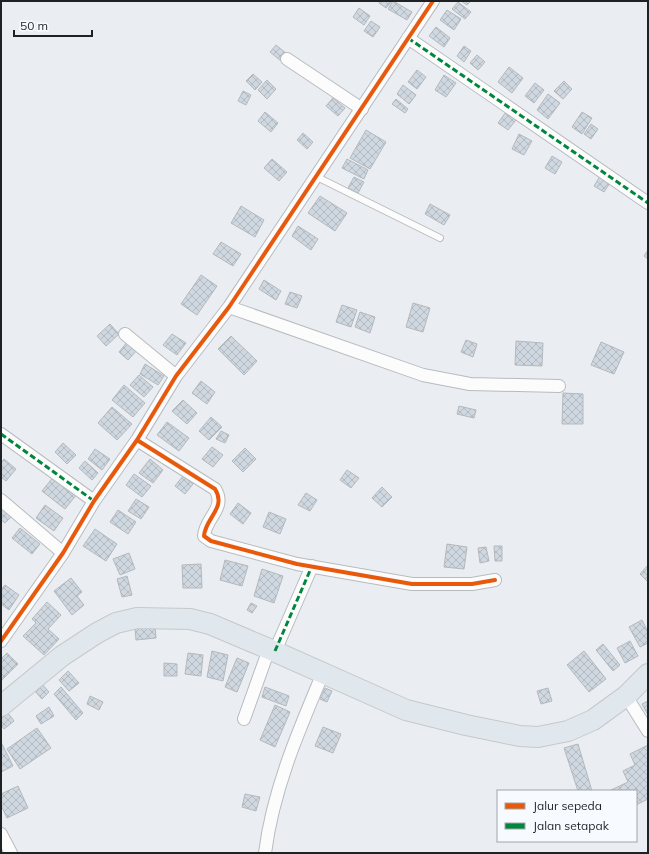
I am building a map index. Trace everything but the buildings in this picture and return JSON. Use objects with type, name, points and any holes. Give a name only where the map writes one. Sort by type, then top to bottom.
[{"type":"highway","points":[[1,706],[62,656],[97,633],[116,623],[137,618],[190,619],[210,624],[406,710],[466,725],[520,736],[538,737],[568,731],[593,720],[626,696],[648,674]]},
{"type":"street","points":[[3,634],[63,553],[94,501],[137,440],[176,376],[229,307],[433,1]]},
{"type":"street","points":[[408,38],[648,203]]},
{"type":"street","points":[[287,60],[362,109]]},
{"type":"street","points":[[229,307],[423,375],[470,384],[559,386]]},
{"type":"street","points":[[125,334],[176,376]]},
{"type":"street","points":[[1,434],[94,501]]},
{"type":"street","points":[[137,440],[215,489],[219,496],[219,504],[204,530],[204,536],[211,541],[297,564],[412,584],[472,584],[495,580]]},
{"type":"street","points":[[1,500],[63,553]]},
{"type":"street","points":[[244,719],[272,650],[312,566]]},
{"type":"street","points":[[266,853],[268,830],[281,780],[295,740],[322,674]]},
{"type":"street","points":[[626,696],[648,731]]},
{"type":"street","points":[[1,834],[11,853]]},
{"type":"lane","points":[[315,176],[440,238]]},
{"type":"marked path","points":[[408,38],[648,203]]},
{"type":"marked path","points":[[1,434],[94,501]]},
{"type":"marked path","points":[[275,651],[312,566]]},
{"type":"cycle path","points":[[1,641],[63,553],[94,501],[137,440],[176,376],[229,307],[433,1]]},
{"type":"cycle path","points":[[137,440],[215,489],[218,496],[217,507],[205,530],[204,536],[211,541],[297,564],[412,584],[472,584],[495,580]]}]
